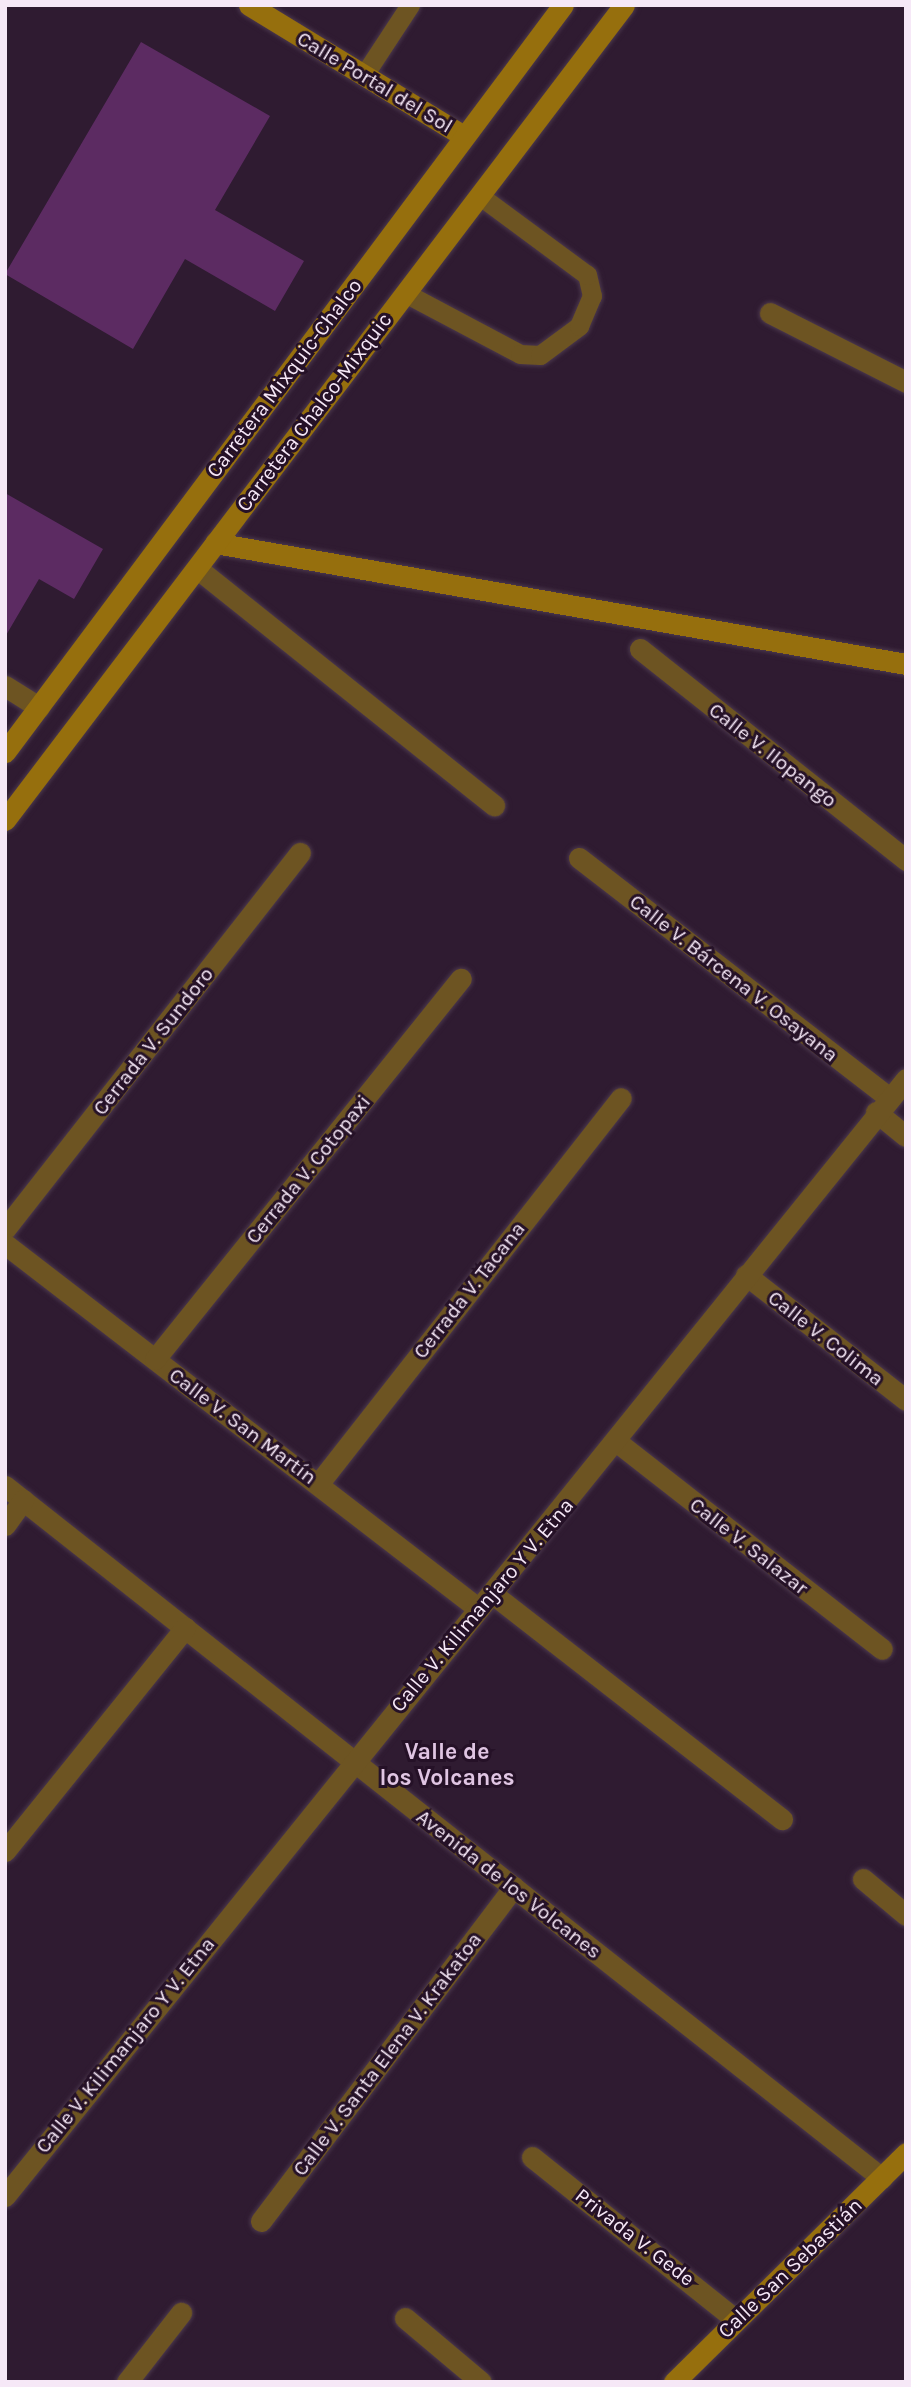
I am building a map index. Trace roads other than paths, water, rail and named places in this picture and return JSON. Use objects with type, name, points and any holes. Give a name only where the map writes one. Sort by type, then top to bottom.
[{"type":"main road","name":"Calle Portal del Sol","points":[[250,5],[464,136]]},
{"type":"main road","name":"Carretera Mixquic-Chalco","points":[[5,752],[563,5]]},
{"type":"main road","name":"Carretera Chalco-Mixquic","points":[[5,820],[624,5]]},
{"type":"main road","points":[[215,542],[906,664]]},
{"type":"main road","name":"Calle San Sebastián","points":[[674,2382],[906,2153]]},
{"type":"street","points":[[770,313],[906,382]]},
{"type":"street","points":[[198,569],[494,805]]},
{"type":"street","name":"Calle V. Ilopango","points":[[639,649],[906,860]]},
{"type":"street","points":[[5,686],[39,707]]},
{"type":"street","name":"Cerrada V. Sundoro","points":[[5,1229],[300,853]]},
{"type":"street","name":"Calle V. Bárcena V. Osayana","points":[[579,858],[883,1105],[906,1136]]},
{"type":"street","name":"Cerrada V. Cotopaxi","points":[[155,1359],[461,979]]},
{"type":"street","name":"Calle V. Kilimanjaro Y V. Etna","points":[[5,2196],[353,1761],[617,1442],[746,1275],[906,1079]]},
{"type":"street","name":"Cerrada V. Tacana","points":[[319,1483],[621,1098]]},
{"type":"street","name":"Calle V. San Martín","points":[[5,1244],[319,1483],[782,1819]]},
{"type":"street","name":"Calle V. Colima","points":[[746,1275],[906,1400]]},
{"type":"street","name":"Calle V. Salazar","points":[[617,1442],[882,1649]]},
{"type":"street","name":"Avenida de los Volcanes","points":[[5,1486],[882,2178]]},
{"type":"street","points":[[5,1525],[23,1500]]},
{"type":"street","points":[[5,1851],[185,1628]]},
{"type":"street","points":[[863,1880],[906,1915]]},
{"type":"street","name":"Calle V. Santa Elena V. Krakatoa","points":[[261,2221],[514,1887]]},
{"type":"street","name":"Privada V. Gede","points":[[532,2157],[736,2320]]},
{"type":"street","points":[[127,2382],[181,2313]]},
{"type":"street","points":[[405,2318],[481,2382]]},
{"type":"lane","points":[[364,75],[410,5]]},
{"type":"lane","points":[[405,293],[520,354],[540,355],[579,326],[592,296],[587,275],[479,195]]},
{"type":"district","name":"Valle de los Volcanes","points":[[447,1765]]}]
